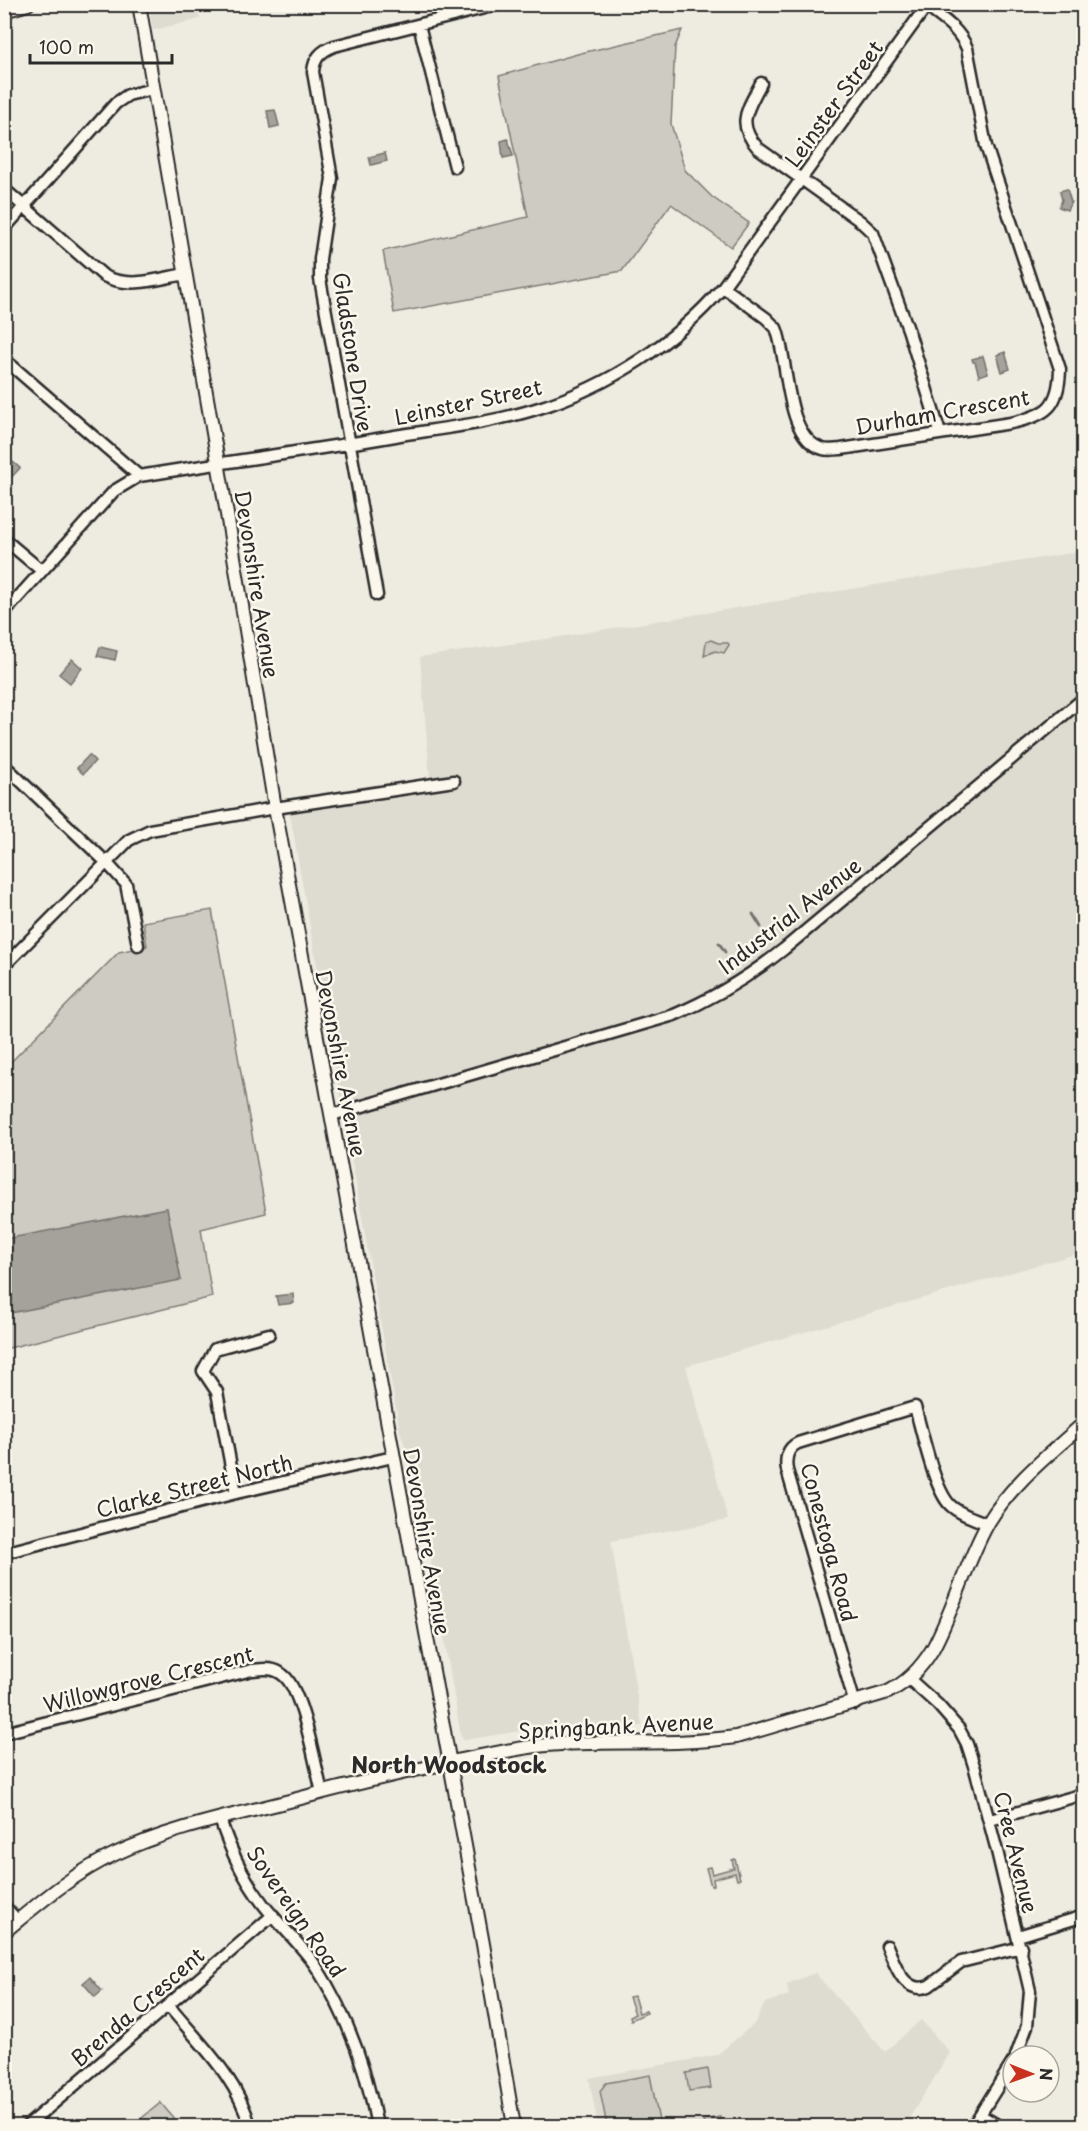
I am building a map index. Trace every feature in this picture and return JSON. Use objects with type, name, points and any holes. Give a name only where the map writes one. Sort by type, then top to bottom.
[{"type":"main road","points":[[4,11],[28,4]]},
{"type":"main road","name":"Devonshire Avenue","points":[[139,4],[275,808],[483,1944],[514,2127]]},
{"type":"main road","name":"Springbank Avenue","points":[[4,1932],[74,1877],[114,1854],[161,1835],[322,1792],[449,1763],[546,1745],[713,1740],[736,1737],[855,1704],[888,1692],[908,1678],[924,1661],[938,1638],[988,1524],[1015,1486],[1082,1427]]},
{"type":"street","name":"Gladstone Drive","points":[[376,595],[320,279],[320,259],[332,178],[313,72],[314,65],[321,52],[327,49],[500,4]]},
{"type":"street","name":"Leinster Street","points":[[4,613],[114,491],[139,476],[349,444],[494,419],[537,409],[580,393],[617,374],[654,350],[688,323],[723,287],[803,179],[926,5]]},
{"type":"street","name":"Durham Crescent","points":[[723,287],[776,328],[797,423],[806,438],[822,449],[841,449],[1011,423],[1034,418],[1046,411],[1060,386],[1060,369],[986,146],[967,48],[953,26],[926,5]]},
{"type":"street","points":[[419,25],[455,167]]},
{"type":"street","points":[[761,83],[745,118],[747,133],[758,148],[860,221],[876,238],[909,332],[939,433]]},
{"type":"street","points":[[4,229],[117,103],[128,96],[153,89]]},
{"type":"street","points":[[4,189],[104,276],[114,281],[135,283],[185,274]]},
{"type":"street","points":[[4,359],[139,476]]},
{"type":"street","points":[[4,539],[42,571]]},
{"type":"street","name":"Industrial Avenue","points":[[332,1115],[674,1015],[724,991],[784,949],[1083,698]]},
{"type":"street","points":[[4,765],[126,884],[138,945]]},
{"type":"street","points":[[6,961],[129,840],[150,830],[275,808],[454,782]]},
{"type":"street","points":[[236,1493],[217,1392],[203,1371],[215,1349],[269,1334]]},
{"type":"street","name":"Conestoga Road","points":[[855,1704],[787,1470],[787,1455],[795,1444],[915,1407],[938,1484],[946,1500],[954,1508],[988,1524]]},
{"type":"street","name":"Clarke Street North","points":[[4,1553],[236,1493],[393,1456]]},
{"type":"street","name":"Willowgrove Crescent","points":[[4,1733],[252,1670],[274,1669],[283,1674],[297,1694],[322,1792]]},
{"type":"street","name":"Cree Avenue","points":[[908,1678],[941,1707],[966,1742],[990,1820],[1029,1982],[1030,2008],[1027,2030],[1021,2044]]},
{"type":"street","points":[[990,1820],[1083,1794]]},
{"type":"street","name":"Sovereign Road","points":[[220,1819],[238,1866],[273,1915],[316,1967],[343,2016],[367,2076],[377,2127]]},
{"type":"street","points":[[4,1906],[18,1921]]},
{"type":"street","name":"Brenda Crescent","points":[[27,2127],[273,1915]]},
{"type":"street","points":[[887,1946],[897,1970],[910,1986],[920,1988],[929,1986],[961,1962],[1083,1916]]},
{"type":"street","points":[[168,2005],[230,2080],[250,2127]]},
{"type":"street","points":[[973,2127],[1001,2081]]},
{"type":"street","points":[[980,2115],[999,2127]]},
{"type":"shaded area","points":[[149,5],[197,5],[200,19],[153,30]]},
{"type":"shaded area","points":[[682,30],[675,47],[671,124],[685,170],[712,197],[749,223],[731,247],[671,204],[622,271],[394,313],[383,251],[528,217],[499,76],[581,53]]},
{"type":"shaded area","points":[[275,110],[279,126],[270,128],[267,111]]},
{"type":"shaded area","points":[[508,139],[513,156],[503,158],[501,141]]},
{"type":"shaded area","points":[[385,153],[387,161],[371,165],[369,157]]},
{"type":"shaded area","points":[[1067,189],[1071,202],[1067,210],[1059,207],[1062,200],[1060,191]]},
{"type":"shaded area","points":[[1005,352],[1010,369],[1002,372],[997,355]]},
{"type":"shaded area","points":[[983,356],[988,373],[979,376],[972,359]]},
{"type":"shaded area","points":[[13,462],[20,468],[7,482],[5,471]]},
{"type":"shaded area","points":[[1083,551],[1083,1252],[686,1366],[728,1520],[611,1541],[642,1726],[544,1727],[464,1740],[461,1736],[427,1539],[409,1457],[400,1431],[290,814],[299,810],[442,790],[430,779],[420,657],[553,638]]},
{"type":"shaded area","points":[[711,640],[729,645],[724,653],[715,651],[704,656],[706,642]]},
{"type":"shaded area","points":[[100,647],[117,651],[115,660],[97,656]]},
{"type":"shaded area","points":[[72,659],[82,668],[70,683],[59,674]]},
{"type":"shaded area","points":[[89,755],[95,761],[83,774],[77,768]]},
{"type":"shaded area","points":[[212,910],[266,1213],[201,1229],[212,1297],[5,1349],[4,1069],[119,952],[147,946],[143,922]]},
{"type":"shaded area","points":[[167,1208],[181,1280],[5,1314],[5,1239]]},
{"type":"shaded area","points":[[293,1294],[294,1303],[278,1305],[276,1296]]},
{"type":"shaded area","points":[[735,1859],[740,1879],[737,1880],[735,1873],[713,1879],[714,1885],[711,1886],[706,1868],[710,1867],[712,1874],[734,1868],[732,1860]]},
{"type":"shaded area","points":[[815,1973],[885,2052],[921,2020],[950,2053],[904,2126],[598,2126],[589,2078],[717,2055],[755,2023],[765,2003],[789,1995],[787,1984]]},
{"type":"shaded area","points":[[90,1977],[102,1991],[95,1997],[83,1983]]},
{"type":"shaded area","points":[[634,1996],[639,2013],[646,2011],[647,2013],[631,2020],[630,2016],[635,2014],[629,1997]]},
{"type":"shaded area","points":[[708,2069],[711,2088],[689,2091],[686,2073]]},
{"type":"shaded area","points":[[650,2075],[659,2121],[631,2126],[607,2126],[600,2091],[606,2083]]},
{"type":"shaded area","points":[[160,2102],[180,2126],[132,2126],[159,2104]]},
{"type":"shaded area","points":[[720,2117],[721,2126],[704,2126],[703,2120]]},
{"type":"waterway","points":[[753,914],[761,927]]},
{"type":"waterway","points":[[719,943],[725,952]]},
{"type":"district","name":"North Woodstock","points":[[449,1763]]}]
